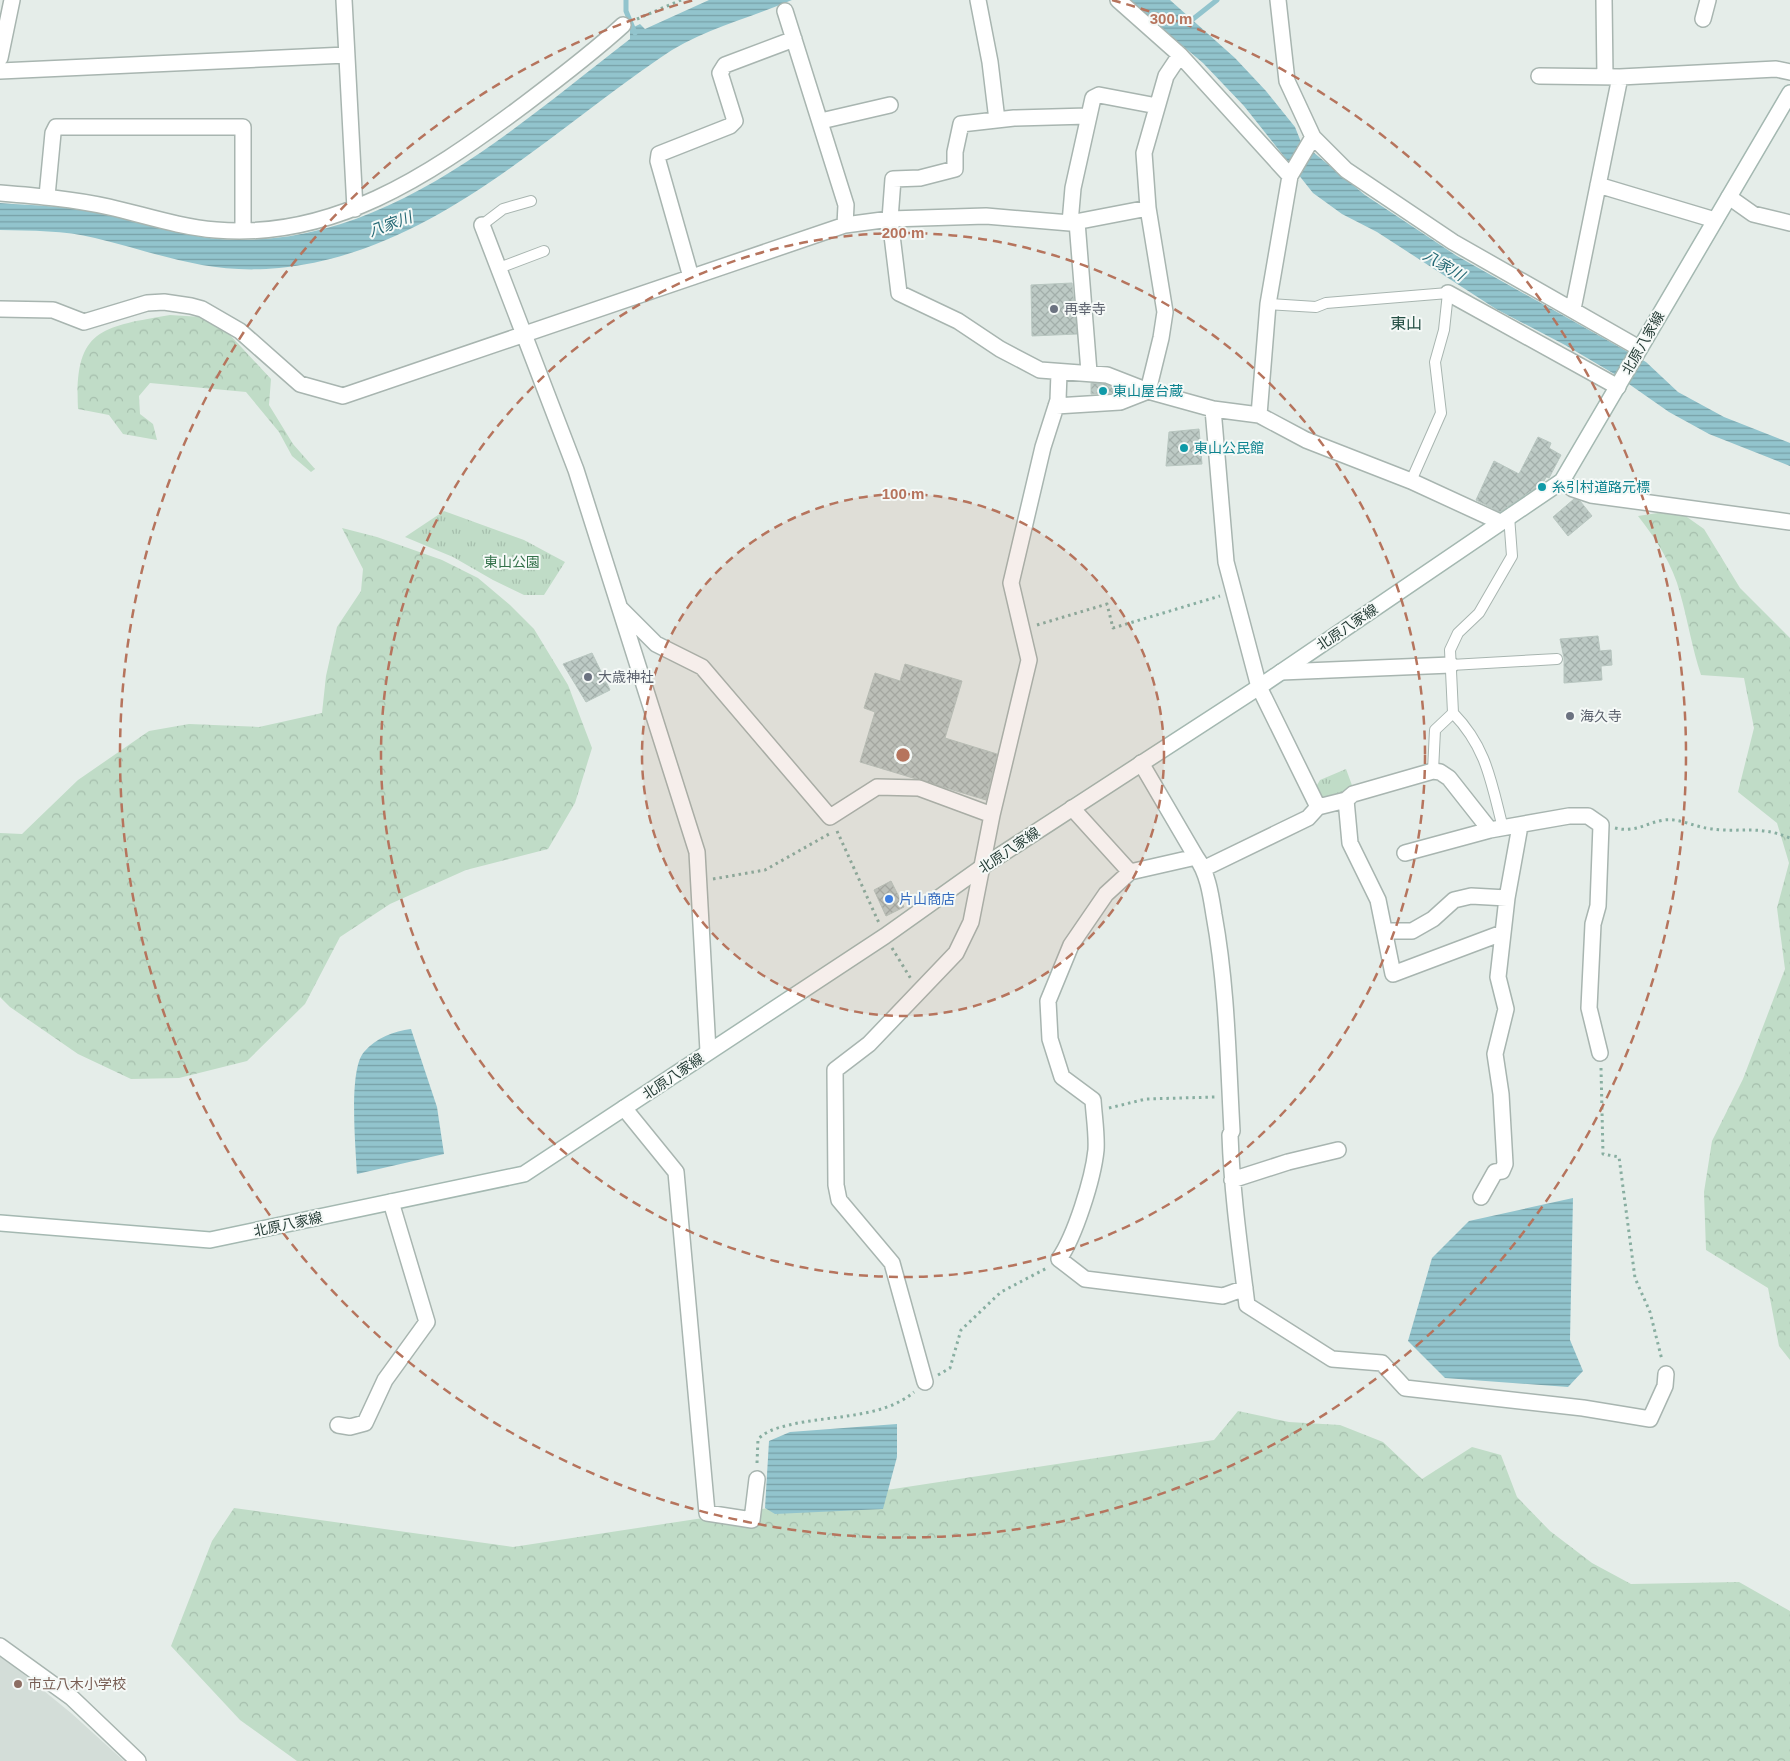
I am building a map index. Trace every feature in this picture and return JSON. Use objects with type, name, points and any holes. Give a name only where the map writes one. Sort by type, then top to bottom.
[{"type":"street","points":[[0,58],[12,0]]},
{"type":"street","points":[[344,0],[355,209]]},
{"type":"street","points":[[978,0],[990,62],[997,120]]},
{"type":"street","points":[[1118,0],[1180,55],[1290,176]]},
{"type":"street","points":[[1278,0],[1287,81],[1313,137],[1346,170],[1453,242],[1639,348]]},
{"type":"street","points":[[1573,309],[1598,185],[1613,76],[1604,0]]},
{"type":"street","points":[[1703,19],[1708,0]]},
{"type":"street","points":[[785,11],[846,205],[845,225]]},
{"type":"street","points":[[0,193],[47,196],[108,207],[174,224],[216,230],[292,227],[355,209],[415,181],[493,128],[590,56],[623,24]]},
{"type":"street","points":[[691,277],[658,161],[659,154],[730,126],[735,121],[720,73],[725,65],[794,39]]},
{"type":"street","points":[[1148,391],[1162,338],[1164,312],[1148,208],[1144,153],[1166,76],[1180,55]]},
{"type":"street","points":[[0,71],[346,56]]},
{"type":"street","points":[[1539,76],[1613,76],[1776,69],[1790,72]]},
{"type":"street","name":"北原八家線","points":[[0,1223],[210,1240],[524,1174],[885,936],[982,867],[1259,687],[1562,481],[1790,93]]},
{"type":"street","points":[[1089,372],[1073,223],[1073,188],[1088,116],[1094,98],[1099,95],[1157,106]]},
{"type":"street","points":[[821,121],[890,105]]},
{"type":"street","points":[[1088,116],[997,120],[961,124],[955,152],[955,169],[920,178],[893,179],[890,219],[900,294],[958,320],[1000,350],[1040,370],[1059,373],[1089,372],[1107,375],[1148,391],[1213,409],[1259,415],[1306,440],[1504,519]]},
{"type":"street","points":[[47,196],[53,133],[56,127],[243,127],[243,230]]},
{"type":"street","points":[[1259,415],[1268,304],[1290,176],[1313,137]]},
{"type":"street","points":[[1598,185],[1714,220]]},
{"type":"street","points":[[1729,197],[1753,214],[1790,223]]},
{"type":"street","points":[[0,309],[53,310],[84,322],[147,303],[164,302],[191,306],[202,309],[240,331],[300,384],[343,396],[525,332],[845,225],[890,219],[986,216],[1073,223],[1148,208]]},
{"type":"street","points":[[482,225],[525,332],[576,470],[696,852],[708,1052]]},
{"type":"street","points":[[1448,293],[1618,387]]},
{"type":"street","points":[[925,1382],[892,1263],[839,1200],[836,1185],[835,1070],[869,1044],[956,953],[971,922],[992,815],[1029,660],[1011,583],[1043,447],[1056,406],[1059,373]]},
{"type":"street","points":[[1056,406],[1120,402],[1148,391]]},
{"type":"street","points":[[1213,409],[1226,562],[1259,687],[1318,807]]},
{"type":"street","points":[[1562,481],[1573,489],[1591,495],[1790,522]]},
{"type":"street","points":[[619,607],[656,644],[702,667],[833,823],[877,787],[919,788],[992,815]]},
{"type":"street","points":[[1281,672],[1451,665]]},
{"type":"street","points":[[1141,763],[1200,863],[1222,956],[1230,1096],[1232,1180],[1247,1305],[1332,1360],[1382,1363],[1405,1388],[1583,1408],[1650,1418],[1665,1386],[1666,1374]]},
{"type":"street","points":[[1245,1288],[1223,1296],[1085,1278],[1059,1259],[1065,1250],[1082,1206],[1096,1150],[1092,1100],[1062,1077],[1050,1039],[1048,1002],[1071,945],[1106,894],[1130,872],[1200,863],[1308,818],[1318,807],[1346,800],[1353,794],[1433,771],[1440,772],[1449,778],[1496,829]]},
{"type":"street","points":[[1346,800],[1350,843],[1378,900],[1393,974],[1502,933]]},
{"type":"street","points":[[1072,808],[1130,872]]},
{"type":"street","points":[[1405,853],[1496,829],[1569,816],[1588,816],[1601,825],[1598,906],[1593,924],[1589,1008],[1600,1053]]},
{"type":"street","points":[[1481,1197],[1495,1172],[1502,1171],[1505,1164],[1501,1094],[1495,1054],[1506,1009],[1498,977],[1507,898],[1520,826]]},
{"type":"street","points":[[1386,932],[1412,931],[1433,919],[1454,900],[1487,896],[1507,898]]},
{"type":"street","points":[[624,1108],[676,1172],[707,1513],[752,1520],[756,1479]]},
{"type":"street","points":[[1232,1180],[1288,1162],[1338,1150]]},
{"type":"street","points":[[338,1425],[350,1427],[365,1423],[385,1380],[427,1322],[390,1202]]},
{"type":"street","points":[[0,1646],[72,1698],[138,1761]]},
{"type":"lane","points":[[482,225],[503,208],[531,201]]},
{"type":"lane","points":[[500,268],[544,251]]},
{"type":"lane","points":[[1268,304],[1316,307],[1326,303],[1448,293],[1444,330],[1436,362],[1441,413],[1412,481]]},
{"type":"lane","points":[[1496,829],[1484,757],[1477,742],[1453,713],[1450,650],[1458,633],[1479,613],[1512,556],[1504,519]]},
{"type":"lane","points":[[1451,665],[1557,659]]},
{"type":"lane","points":[[1433,771],[1436,730],[1453,713]]},
{"type":"path","points":[[646,15],[681,0]]},
{"type":"path","points":[[1022,629],[1107,604],[1113,628],[1234,592]]},
{"type":"path","points":[[1601,825],[1625,831],[1664,820],[1723,831],[1760,829],[1790,838]]},
{"type":"path","points":[[698,882],[764,870],[833,823],[885,936],[918,992]]},
{"type":"path","points":[[1600,1053],[1603,1154],[1618,1157],[1634,1278],[1650,1312],[1666,1374]]},
{"type":"path","points":[[1094,1111],[1146,1099],[1174,1100],[1230,1096]]},
{"type":"path","points":[[756,1479],[758,1439],[767,1431],[814,1419],[884,1410],[904,1400],[925,1382],[950,1368],[961,1330],[1001,1292],[1043,1271],[1059,1259]]},
{"type":"shaded area","name":"市立八木小学校","points":[[0,1655],[71,1713],[124,1761],[0,1761]]},
{"type":"green space","points":[[170,315],[202,317],[230,335],[271,379],[269,405],[293,444],[315,469],[311,472],[292,456],[279,432],[246,392],[150,383],[139,396],[140,414],[153,424],[157,440],[123,434],[109,415],[78,409],[78,382],[81,362],[87,347],[97,336],[126,324]]},
{"type":"green space","points":[[1677,510],[1704,529],[1740,588],[1790,638],[1790,1360],[1779,1346],[1768,1288],[1706,1250],[1704,1192],[1712,1141],[1743,1079],[1785,969],[1777,908],[1789,863],[1777,823],[1738,792],[1754,728],[1744,678],[1701,675],[1673,572],[1657,543],[1638,516]]},
{"type":"green space","name":"東山公園","points":[[444,511],[524,540],[565,562],[544,595],[524,595],[453,557],[405,537]]},
{"type":"green space","points":[[342,528],[377,537],[442,560],[478,578],[510,605],[534,629],[568,685],[592,748],[575,803],[548,849],[466,870],[390,904],[340,937],[305,1004],[247,1061],[179,1078],[131,1079],[78,1054],[10,1007],[0,997],[0,833],[22,834],[78,780],[149,731],[189,724],[259,727],[322,713],[326,676],[337,627],[361,591],[363,569]]},
{"type":"green space","points":[[1346,769],[1353,788],[1326,801],[1314,790],[1320,780]]},
{"type":"green space","points":[[1238,1411],[1289,1422],[1340,1425],[1383,1442],[1422,1479],[1472,1447],[1501,1455],[1517,1497],[1550,1531],[1592,1563],[1631,1584],[1739,1582],[1790,1611],[1790,1761],[297,1761],[240,1720],[171,1646],[212,1541],[234,1508],[513,1547],[1214,1440]]},
{"type":"water","name":"八家川","points":[[709,0],[792,0],[708,32],[675,48],[482,188],[435,216],[386,240],[334,258],[279,268],[230,269],[186,262],[83,235],[48,231],[0,230],[0,203],[66,207],[105,212],[176,231],[219,239],[279,238],[335,226],[389,205],[441,178],[490,146],[630,39],[630,29],[640,24],[645,29]]},
{"type":"water","name":"八家川","points":[[1128,0],[1170,0],[1235,58],[1266,91],[1295,127],[1301,142],[1365,195],[1457,256],[1646,362],[1678,392],[1724,417],[1790,443],[1790,466],[1709,434],[1669,412],[1616,375],[1565,345],[1496,309],[1377,232],[1342,214],[1313,193],[1244,106],[1203,63]]},
{"type":"water","points":[[411,1029],[437,1107],[444,1154],[357,1174],[354,1092],[359,1061],[364,1052],[380,1039],[398,1031]]},
{"type":"water","points":[[1573,1198],[1570,1340],[1583,1371],[1568,1387],[1445,1378],[1408,1341],[1432,1258],[1469,1221]]},
{"type":"water","points":[[897,1424],[897,1457],[883,1509],[775,1514],[765,1508],[769,1441],[790,1432]]},
{"type":"building","name":"再幸寺","points":[[1072,283],[1077,334],[1032,336],[1031,285]]},
{"type":"building","points":[[1091,383],[1105,384],[1115,388],[1115,393],[1091,394]]},
{"type":"building","name":"東山公民館","points":[[1199,429],[1202,464],[1166,466],[1169,432]]},
{"type":"building","points":[[1538,437],[1551,443],[1549,448],[1561,455],[1549,478],[1546,477],[1543,483],[1500,512],[1476,500],[1494,461],[1519,474]]},
{"type":"building","points":[[1574,499],[1580,501],[1592,516],[1568,536],[1553,517]]},
{"type":"building","points":[[1598,636],[1600,651],[1611,650],[1612,665],[1601,666],[1602,680],[1564,683],[1564,658],[1560,639]]},
{"type":"building","name":"大歳神社","points":[[592,653],[610,690],[586,702],[563,664]]},
{"type":"building","points":[[905,664],[962,681],[945,738],[997,754],[986,800],[860,762],[875,712],[864,708],[875,673],[900,681]]},
{"type":"building","name":"片山商店","points":[[891,881],[904,907],[886,916],[874,890]]},
{"type":"waterway","points":[[626,0],[626,11],[635,33]]},
{"type":"waterway","points":[[1188,23],[1217,0]]},
{"type":"place","name":"再幸寺","points":[[1054,309]]},
{"type":"place","name":"東山屋台蔵","points":[[1103,391]]},
{"type":"place","name":"東山公民館","points":[[1184,448]]},
{"type":"place","name":"糸引村道路元標","points":[[1542,487]]},
{"type":"place","name":"大歳神社","points":[[588,677]]},
{"type":"place","name":"海久寺","points":[[1570,716]]},
{"type":"place","name":"片山商店","points":[[889,899]]},
{"type":"place","name":"市立八木小学校","points":[[18,1684]]},
{"type":"district","name":"東山","points":[[1406,323]]}]
